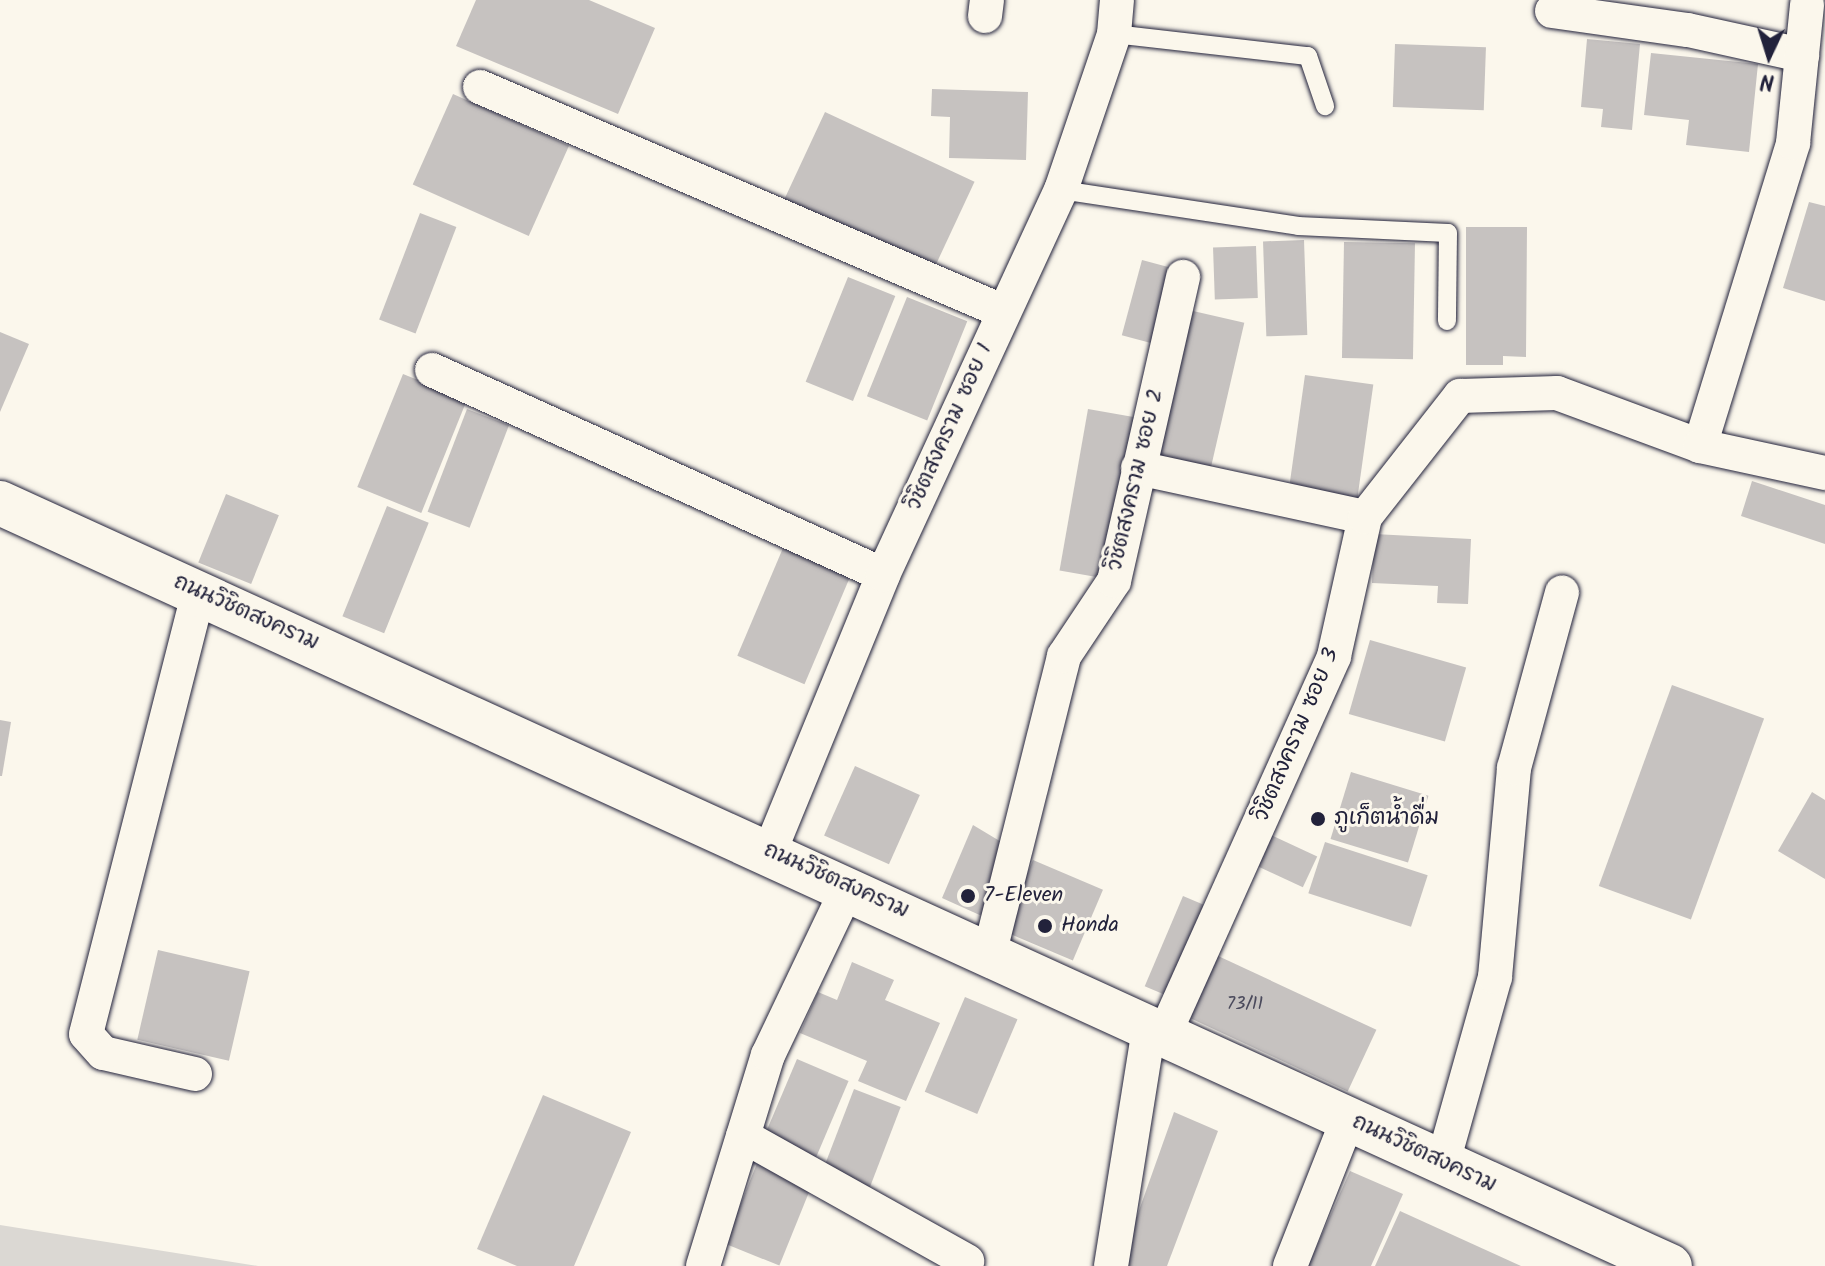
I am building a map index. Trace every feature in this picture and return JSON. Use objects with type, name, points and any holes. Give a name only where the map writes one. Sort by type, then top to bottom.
[{"type":"street","name":"วิชิตสงคราม ซอย 1","points":[[770,851],[883,575],[1002,311],[1061,190],[1114,34],[1117,0]]},
{"type":"street","points":[[1700,446],[1793,143],[1807,5]]},
{"type":"street","points":[[1552,11],[1688,30],[1802,55]]},
{"type":"street","points":[[480,87],[1002,311]]},
{"type":"street","name":"วิชิตสงคราม ซอย 2","points":[[990,951],[1064,656],[1114,581],[1183,277]]},
{"type":"street","points":[[432,370],[883,575]]},
{"type":"street","name":"วิชิตสงคราม ซอย 3","points":[[1111,1266],[1157,1032],[1334,656],[1365,517],[1460,396],[1557,393],[1700,446],[1825,473]]},
{"type":"street","points":[[1138,468],[1365,517]]},
{"type":"street","name":"ถนนวิชิตสงคราม","points":[[0,503],[990,951],[1157,1032],[1670,1266]]},
{"type":"street","points":[[195,1074],[103,1053],[86,1034],[199,591]]},
{"type":"street","points":[[1443,1162],[1495,977],[1514,768],[1562,592]]},
{"type":"street","points":[[703,1266],[768,1055],[848,887]]},
{"type":"street","points":[[1290,1266],[1348,1119]]},
{"type":"street","points":[[743,1136],[967,1261]]},
{"type":"lane","points":[[1114,34],[1308,56],[1325,106]]},
{"type":"lane","points":[[1061,190],[1298,226],[1448,233],[1447,321]]},
{"type":"shaded area","points":[[0,1225],[258,1266],[0,1266]]},
{"type":"building","points":[[476,0],[589,0],[655,28],[618,114],[456,46]]},
{"type":"building","points":[[1587,39],[1640,44],[1632,130],[1601,127],[1603,109],[1581,107]]},
{"type":"building","points":[[1395,44],[1486,47],[1484,110],[1393,107]]},
{"type":"building","points":[[1651,53],[1758,64],[1749,152],[1686,145],[1689,120],[1644,115]]},
{"type":"building","points":[[932,89],[1028,92],[1026,160],[949,158],[950,117],[931,116]]},
{"type":"building","points":[[453,94],[569,146],[529,236],[413,184]]},
{"type":"building","points":[[825,112],[975,182],[934,270],[784,200]]},
{"type":"building","points":[[1809,202],[1825,206],[1825,301],[1783,288]]},
{"type":"building","points":[[420,213],[456,227],[416,333],[379,319]]},
{"type":"building","points":[[1466,227],[1527,227],[1526,357],[1503,356],[1503,365],[1466,365]]},
{"type":"building","points":[[1304,240],[1307,335],[1266,336],[1263,241]]},
{"type":"building","points":[[1344,242],[1415,243],[1413,359],[1342,358]]},
{"type":"building","points":[[1256,246],[1258,298],[1215,299],[1213,248]]},
{"type":"building","points":[[1142,260],[1171,268],[1151,343],[1122,335]]},
{"type":"building","points":[[848,277],[895,296],[853,401],[806,382]]},
{"type":"building","points":[[907,297],[967,321],[927,421],[867,396]]},
{"type":"building","points":[[1180,308],[1244,323],[1209,476],[1145,461]]},
{"type":"building","points":[[0,332],[29,344],[0,412]]},
{"type":"building","points":[[403,374],[467,400],[421,513],[357,487]]},
{"type":"building","points":[[1305,375],[1373,385],[1357,500],[1289,491]]},
{"type":"building","points":[[467,409],[509,425],[470,528],[428,512]]},
{"type":"building","points":[[1088,409],[1139,418],[1111,580],[1060,571]]},
{"type":"building","points":[[1752,481],[1825,505],[1825,544],[1741,516]]},
{"type":"building","points":[[226,494],[279,515],[251,584],[198,563]]},
{"type":"building","points":[[387,506],[429,523],[384,633],[342,616]]},
{"type":"building","points":[[1374,534],[1471,539],[1468,604],[1437,603],[1438,586],[1372,583]]},
{"type":"building","points":[[783,548],[850,577],[804,684],[737,656]]},
{"type":"building","points":[[1370,640],[1466,668],[1445,742],[1349,714]]},
{"type":"building","points":[[1672,685],[1764,719],[1691,920],[1599,886]]},
{"type":"building","points":[[0,720],[11,722],[2,776],[0,776]]},
{"type":"building","points":[[855,766],[920,795],[889,864],[824,835]]},
{"type":"building","points":[[1351,772],[1428,796],[1408,863],[1331,839]]},
{"type":"building","points":[[1812,792],[1825,800],[1825,879],[1778,851]]},
{"type":"building","points":[[973,825],[1003,843],[984,917],[942,898]]},
{"type":"building","points":[[1271,835],[1317,857],[1303,887],[1257,866]]},
{"type":"building","points":[[1325,842],[1428,875],[1411,927],[1308,893]]},
{"type":"building","points":[[1033,860],[1103,890],[1073,961],[1003,931]]},
{"type":"building","points":[[1183,896],[1214,909],[1176,999],[1145,986]]},
{"type":"building","points":[[158,950],[250,971],[229,1061],[137,1040]]},
{"type":"building","points":[[1216,955],[1376,1030],[1348,1091],[1187,1017]]},
{"type":"building","points":[[852,962],[894,980],[885,1000],[940,1023],[906,1101],[858,1081],[867,1061],[800,1033],[818,992],[837,1000]]},
{"type":"building","points":[[965,997],[1017,1019],[977,1114],[925,1092]]},
{"type":"building","points":[[797,1059],[849,1081],[816,1157],[765,1135]]},
{"type":"building","points":[[854,1089],[901,1107],[868,1191],[822,1173]]},
{"type":"building","points":[[543,1095],[631,1132],[574,1266],[517,1266],[477,1249]]},
{"type":"building","points":[[1174,1112],[1218,1131],[1167,1266],[1125,1266],[1120,1264]]},
{"type":"building","points":[[758,1161],[813,1183],[779,1266],[725,1244]]},
{"type":"building","points":[[1350,1171],[1403,1194],[1371,1266],[1308,1266]]},
{"type":"building","points":[[1400,1211],[1521,1266],[1375,1266]]},
{"type":"place","name":"ภูเก็ตน้ำดื่ม","points":[[1318,819]]},
{"type":"place","name":"7-Eleven","points":[[968,896]]},
{"type":"place","name":"Honda","points":[[1045,926]]}]
